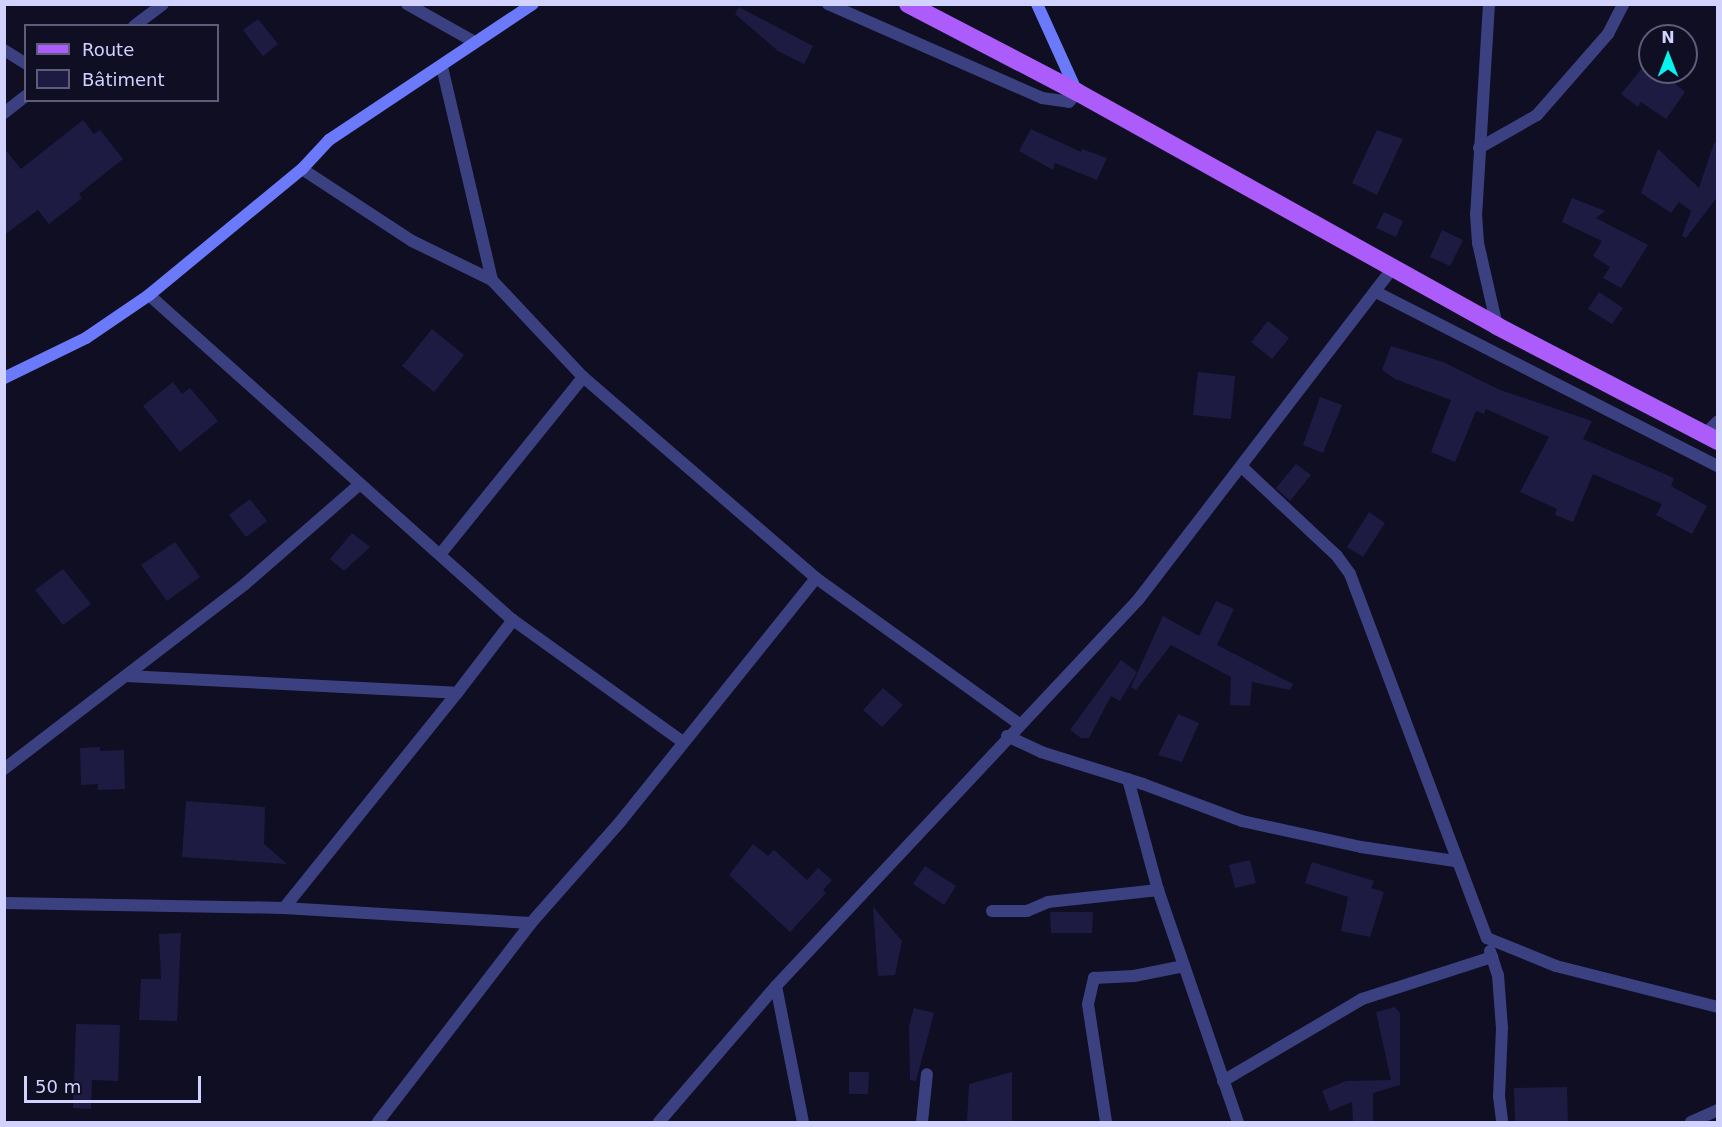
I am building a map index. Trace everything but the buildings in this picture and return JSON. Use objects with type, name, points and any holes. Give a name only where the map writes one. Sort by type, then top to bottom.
[{"type":"main road","points":[[908,4],[1077,92],[1497,326],[1713,432]]},
{"type":"street","points":[[137,24],[164,4]]},
{"type":"street","points":[[407,4],[473,41]]},
{"type":"street","points":[[4,378],[86,339],[149,295],[302,169],[329,140],[442,66],[473,41],[532,4]]},
{"type":"street","points":[[828,4],[1042,98],[1069,102],[1077,92],[1037,4]]},
{"type":"street","points":[[1488,4],[1479,148],[1478,243],[1497,326]]},
{"type":"street","points":[[1479,148],[1537,115],[1608,34],[1623,4]]},
{"type":"street","points":[[4,50],[24,63]]},
{"type":"street","points":[[442,66],[492,280]]},
{"type":"street","points":[[4,112],[24,97]]},
{"type":"street","points":[[302,169],[412,241],[492,280],[583,377],[816,578],[1019,724]]},
{"type":"street","points":[[659,1122],[776,986],[1007,736],[1138,600],[1243,468],[1394,268]]},
{"type":"street","points":[[1376,292],[1718,466]]},
{"type":"street","points":[[149,295],[360,484],[442,552],[513,620],[683,742]]},
{"type":"street","points":[[442,552],[583,377]]},
{"type":"street","points":[[1243,468],[1284,511],[1337,556],[1350,574],[1498,975],[1502,1028],[1498,1096],[1502,1122]]},
{"type":"street","points":[[4,769],[245,584],[360,484]]},
{"type":"street","points":[[378,1122],[531,923],[620,822],[816,578]]},
{"type":"street","points":[[284,908],[513,620]]},
{"type":"street","points":[[126,676],[457,693]]},
{"type":"street","points":[[1007,736],[1041,752],[1128,779],[1242,821],[1371,849],[1455,861]]},
{"type":"street","points":[[1128,779],[1158,890],[1238,1122]]},
{"type":"street","points":[[992,911],[1028,910],[1048,902],[1158,890]]},
{"type":"street","points":[[4,903],[284,908],[531,923]]},
{"type":"street","points":[[1486,938],[1556,966],[1718,1006]]},
{"type":"street","points":[[1223,1081],[1362,999],[1492,957]]},
{"type":"street","points":[[1106,1122],[1088,1004],[1094,978],[1134,976],[1184,966]]},
{"type":"street","points":[[776,986],[803,1122]]},
{"type":"street","points":[[922,1122],[927,1074]]},
{"type":"street","points":[[1690,1122],[1718,1110]]}]
